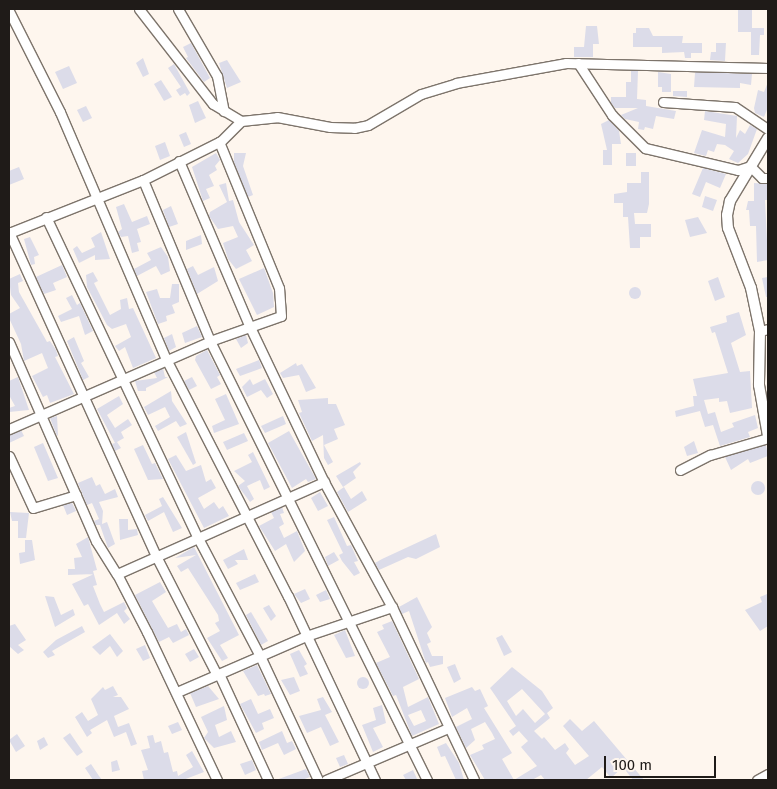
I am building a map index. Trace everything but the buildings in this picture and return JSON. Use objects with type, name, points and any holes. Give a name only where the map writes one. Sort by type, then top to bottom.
[{"type":"main road","points":[[768,138],[730,201],[728,228],[751,288],[764,330],[759,385],[767,422],[768,437]]},
{"type":"street","points":[[139,9],[213,104],[241,121],[277,117],[330,128],[354,128],[368,125],[420,94],[456,83],[516,70],[578,63],[768,68]]},
{"type":"street","points":[[178,9],[218,76],[224,111]]},
{"type":"street","points":[[9,11],[56,104],[166,359],[306,636],[375,780]]},
{"type":"street","points":[[578,63],[612,115],[645,148],[738,170],[750,166],[762,178],[768,178]]},
{"type":"street","points":[[662,102],[735,107],[768,129]]},
{"type":"street","points":[[241,121],[219,142],[143,180],[96,200],[9,232],[82,398],[156,556],[218,674],[268,780]]},
{"type":"street","points":[[9,429],[166,359],[249,325],[281,316],[281,298],[219,142]]},
{"type":"street","points":[[179,161],[249,325],[324,482],[392,607],[474,780]]},
{"type":"street","points":[[143,180],[210,341],[285,499],[349,622],[427,780]]},
{"type":"street","points":[[46,217],[124,378],[198,538],[260,656],[318,780]]},
{"type":"street","points":[[9,342],[96,542],[118,574],[177,692],[217,780]]},
{"type":"street","points":[[680,470],[710,455],[768,437]]},
{"type":"street","points":[[9,456],[33,508],[76,495]]},
{"type":"street","points":[[118,574],[244,516],[324,482]]},
{"type":"street","points":[[177,692],[306,636],[392,607]]},
{"type":"street","points":[[326,780],[410,746],[448,728]]},
{"type":"street","points":[[757,780],[768,774]]}]
